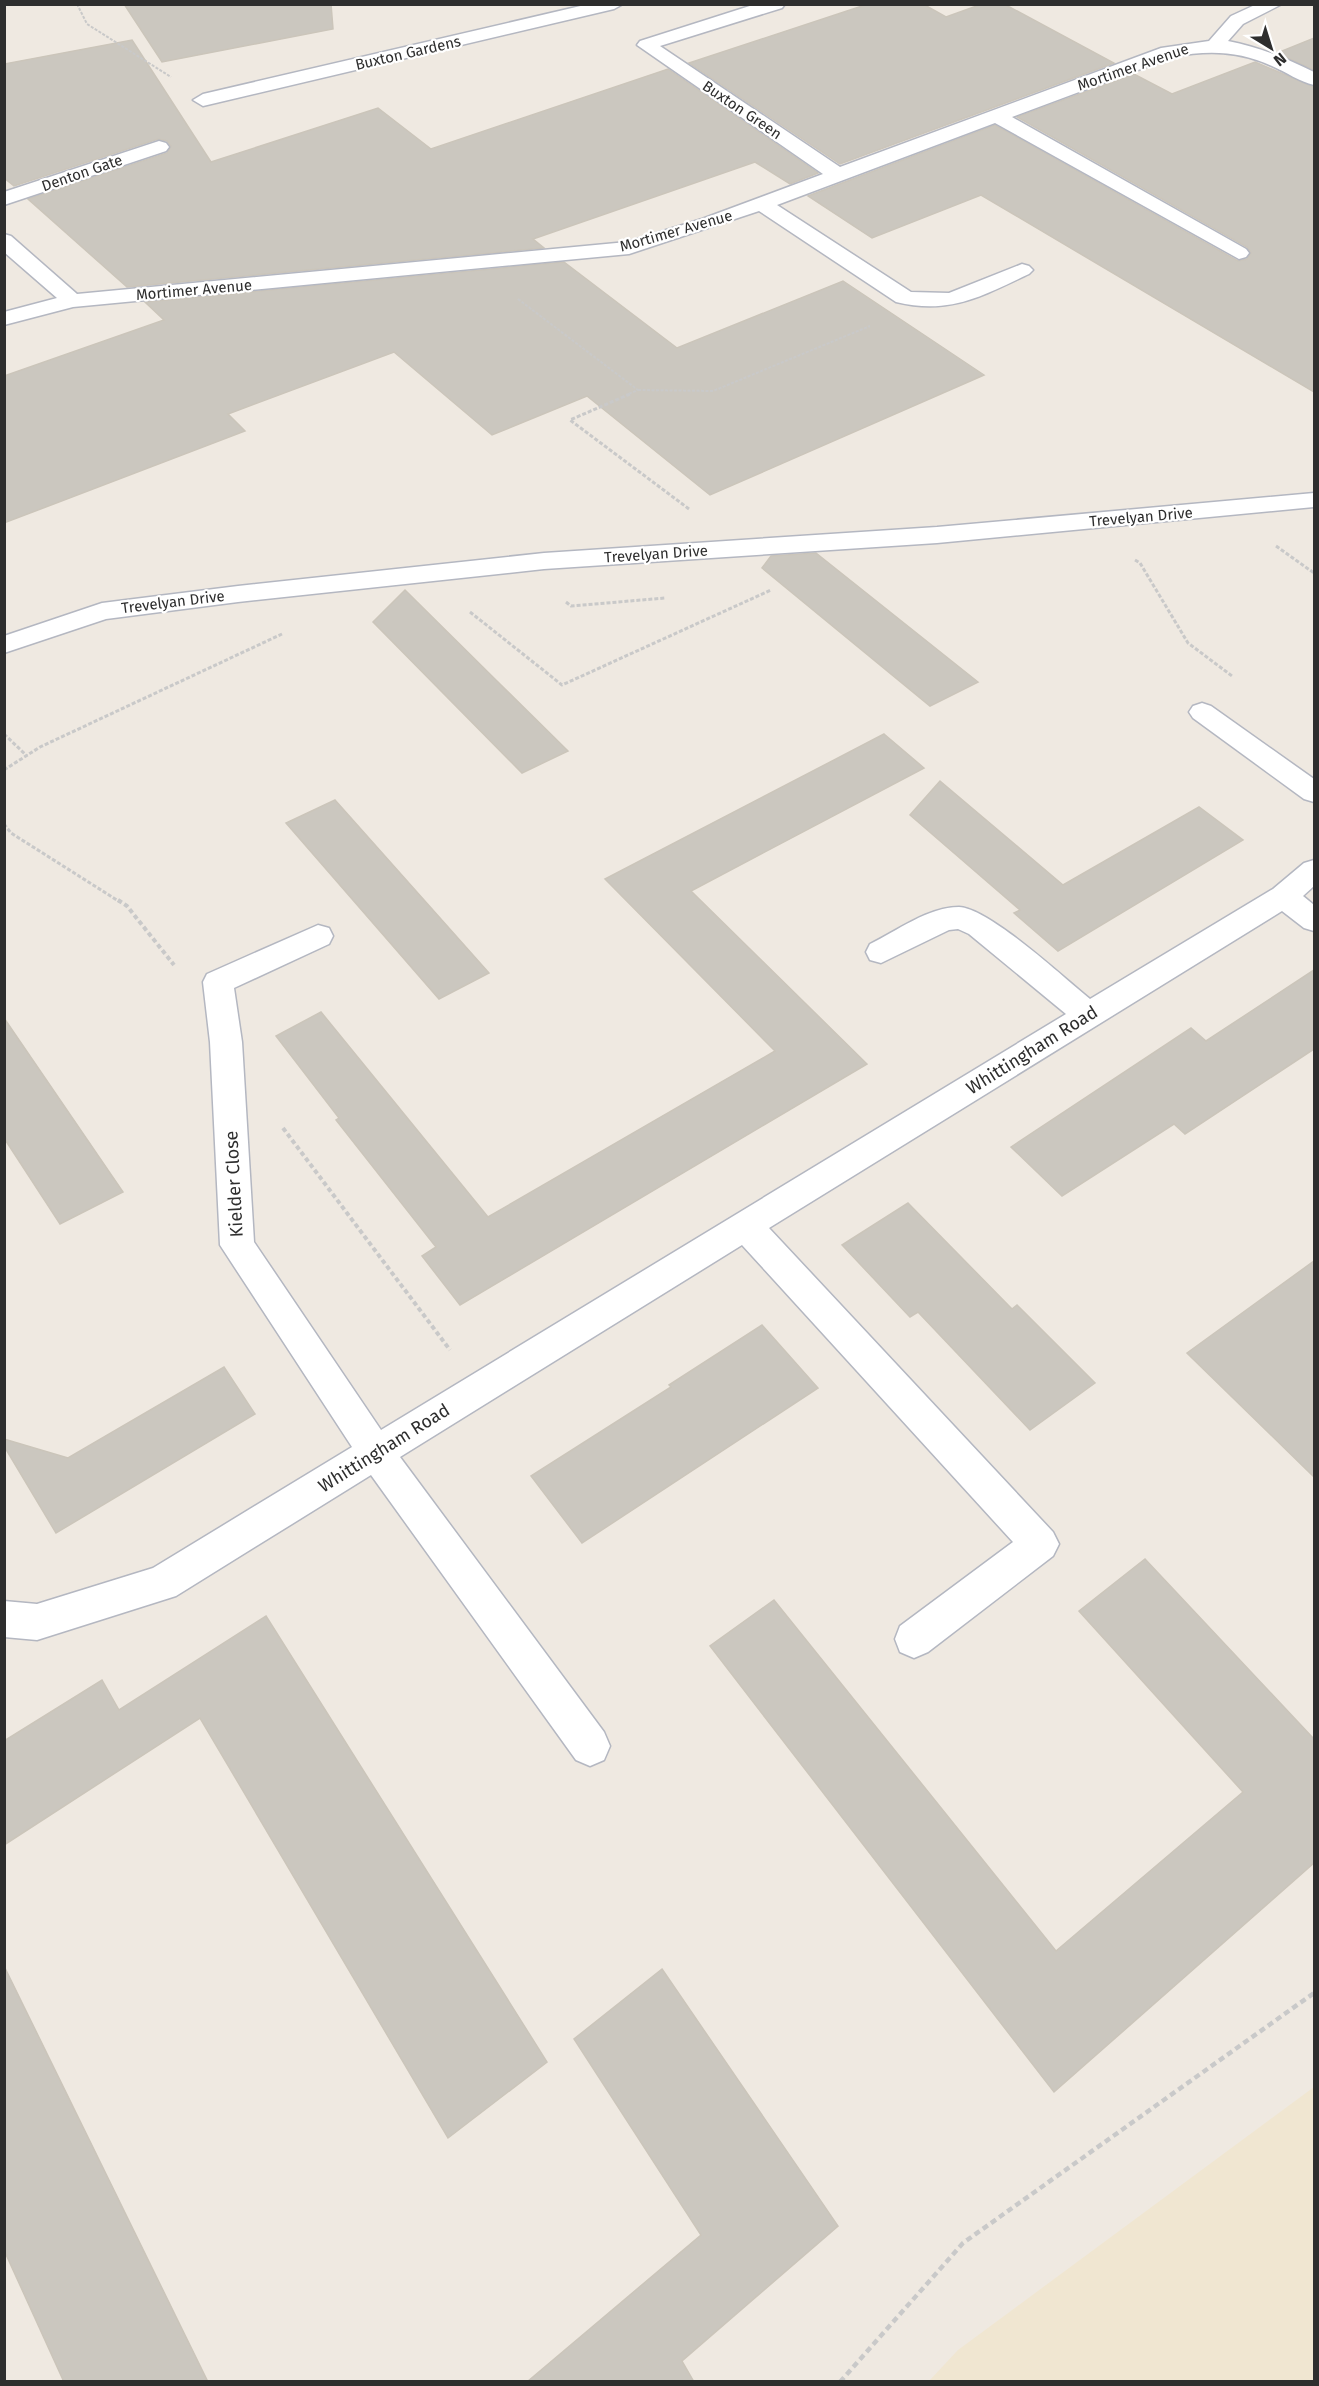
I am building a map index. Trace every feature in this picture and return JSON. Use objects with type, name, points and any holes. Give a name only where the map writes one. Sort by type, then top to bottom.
[{"type":"street","name":"Buxton Green","points":[[776,4],[646,45],[837,175]]},
{"type":"street","points":[[1216,44],[1237,20],[1273,4]]},
{"type":"street","name":"Buxton Gardens","points":[[203,100],[613,5]]},
{"type":"street","name":"Mortimer Avenue","points":[[4,319],[72,301],[629,248],[762,204],[1168,52],[1216,44],[1265,54],[1314,79]]},
{"type":"street","points":[[996,116],[1239,253]]},
{"type":"street","name":"Denton Gate","points":[[4,199],[159,147]]},
{"type":"street","points":[[762,204],[904,297],[923,303],[947,303],[1022,270]]},
{"type":"street","points":[[4,240],[72,301]]},
{"type":"street","name":"Trevelyan Drive","points":[[4,645],[102,611],[249,593],[544,561],[937,535],[1314,500]]},
{"type":"street","points":[[1202,712],[1314,792]]},
{"type":"street","name":"Whittingham Road","points":[[4,1619],[37,1622],[163,1584],[1283,896],[1314,870]]},
{"type":"street","points":[[1283,896],[1314,920]]},
{"type":"street","points":[[881,952],[943,920],[961,918],[979,926],[1089,1015]]},
{"type":"street","name":"Kielder Close","points":[[318,936],[218,982],[226,1042],[237,1245],[376,1454]]},
{"type":"street","points":[[746,1226],[1040,1544],[914,1639]]},
{"type":"street","points":[[376,1454],[590,1746]]},
{"type":"path","points":[[77,4],[87,24],[155,64],[203,100]]},
{"type":"path","points":[[473,264],[638,390]]},
{"type":"path","points":[[690,510],[570,420],[638,390],[713,391],[923,303]]},
{"type":"path","points":[[1272,543],[1314,573]]},
{"type":"path","points":[[1131,557],[1140,563],[1188,643],[1245,686],[1202,712]]},
{"type":"path","points":[[469,611],[562,685],[778,587]]},
{"type":"path","points":[[4,770],[27,756],[286,632]]},
{"type":"path","points":[[4,734],[27,756]]},
{"type":"path","points":[[4,824],[11,833],[126,906],[175,967]]},
{"type":"path","points":[[282,1127],[479,1389]]},
{"type":"path","points":[[840,2382],[963,2243],[1314,1993]]},
{"type":"shaded area","points":[[1314,2087],[1314,2381],[929,2381],[958,2350]]},
{"type":"building","points":[[124,4],[331,4],[333,29],[162,62]]},
{"type":"building","points":[[868,4],[923,4],[946,17],[982,4],[1004,4],[1114,63],[840,164],[689,63]]},
{"type":"building","points":[[1314,38],[1314,70],[1277,53]]},
{"type":"building","points":[[132,40],[211,162],[378,108],[431,149],[668,69],[818,173],[790,184],[755,162],[533,239],[544,248],[127,287],[28,199],[167,153],[171,146],[167,141],[158,139],[14,186],[4,178],[4,64]]},
{"type":"building","points":[[1255,62],[1314,87],[1314,392],[981,195],[872,238],[808,196],[995,125],[1238,261],[1247,259],[1251,253],[1247,247],[1017,117],[1134,74],[1172,94]]},
{"type":"building","points":[[564,262],[677,348],[843,281],[984,375],[710,495],[587,396],[492,435],[394,352],[228,414],[245,431],[4,523],[4,376],[164,320],[145,302]]},
{"type":"building","points":[[816,553],[978,682],[930,706],[762,568],[771,556]]},
{"type":"building","points":[[405,590],[568,751],[522,773],[373,622]]},
{"type":"building","points":[[884,734],[924,768],[691,891],[867,1064],[460,1305],[422,1256],[436,1247],[336,1120],[339,1118],[276,1036],[321,1012],[488,1217],[775,1051],[605,879]]},
{"type":"building","points":[[940,781],[1063,885],[1199,807],[1243,840],[1058,951],[1014,913],[1020,910],[910,815]]},
{"type":"building","points":[[335,800],[489,973],[439,999],[286,823]]},
{"type":"building","points":[[1314,970],[1314,1049],[1185,1134],[1174,1124],[1062,1196],[1011,1147],[1191,1028],[1206,1041]]},
{"type":"building","points":[[4,1018],[123,1192],[60,1224],[4,1138]]},
{"type":"building","points":[[908,1203],[1012,1309],[1017,1305],[1095,1383],[1030,1430],[918,1312],[910,1317],[842,1245]]},
{"type":"building","points":[[1314,1261],[1314,1477],[1187,1353]]},
{"type":"building","points":[[762,1325],[818,1388],[582,1543],[531,1476],[671,1387],[669,1385]]},
{"type":"building","points":[[224,1367],[255,1414],[56,1533],[4,1446],[4,1439],[68,1458]]},
{"type":"building","points":[[1145,1559],[1314,1739],[1314,1863],[1054,2092],[710,1646],[774,1600],[1056,1951],[1243,1792],[1079,1611]]},
{"type":"building","points":[[266,1616],[547,2062],[448,2138],[200,1718],[4,1845],[4,1741],[102,1680],[119,1710]]},
{"type":"building","points":[[4,1966],[208,2382],[64,2382],[4,2250]]},
{"type":"building","points":[[662,1969],[838,2226],[682,2361],[694,2382],[527,2382],[701,2235],[574,2039]]}]
